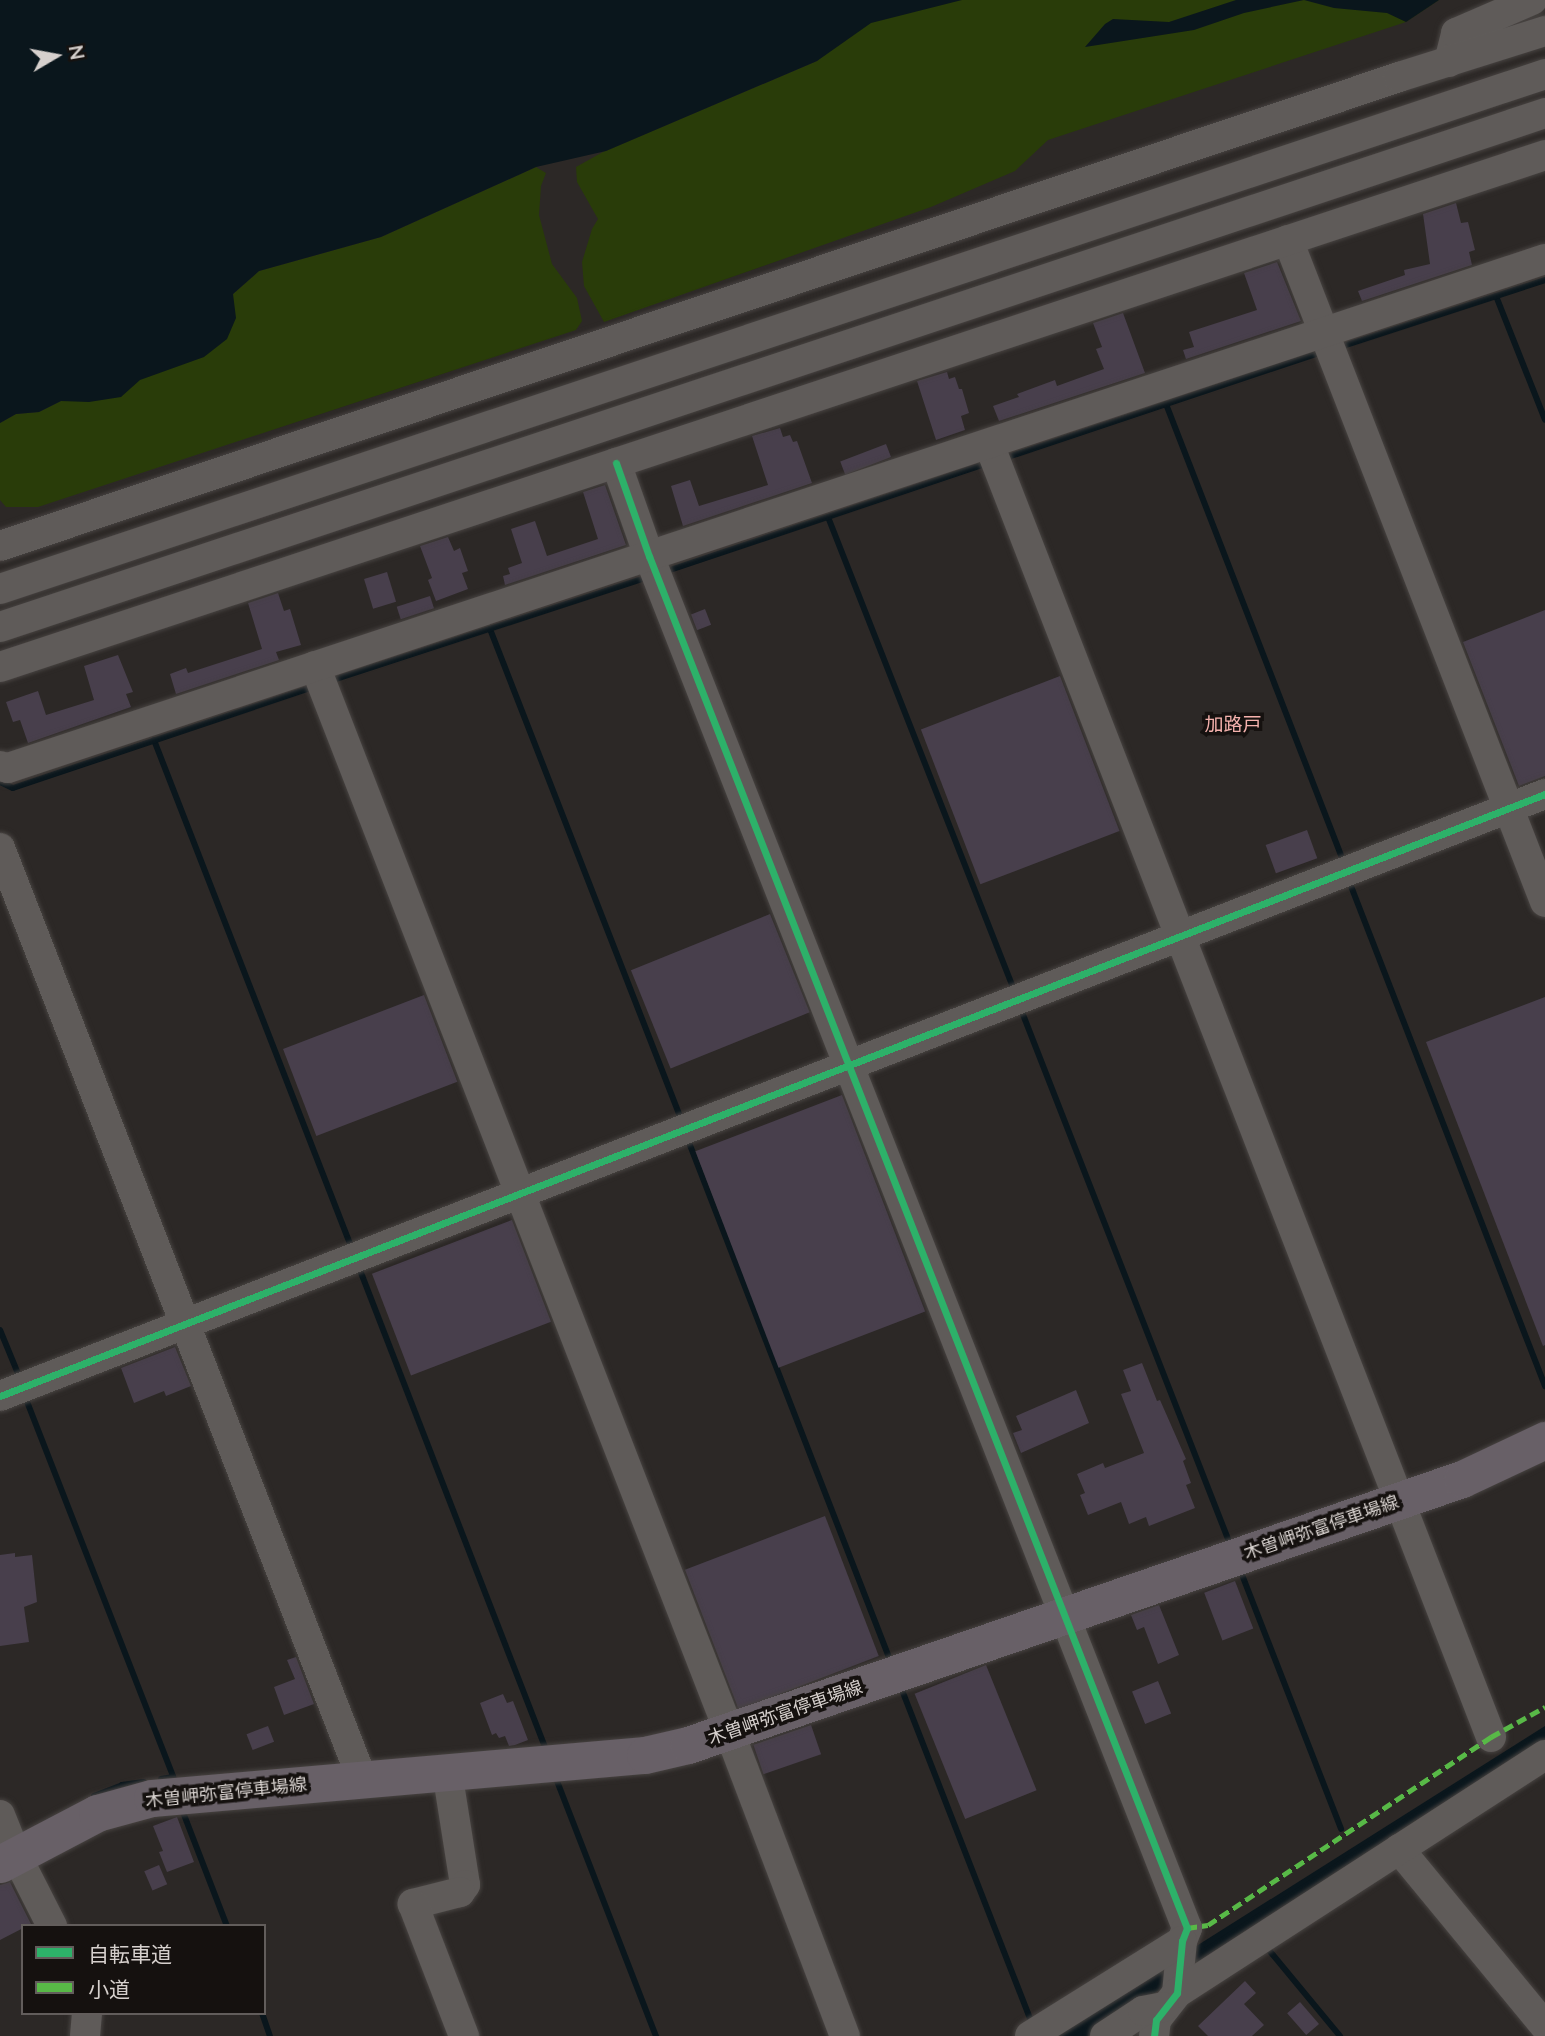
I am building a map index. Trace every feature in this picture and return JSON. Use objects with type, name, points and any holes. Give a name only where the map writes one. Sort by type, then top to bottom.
[{"type":"main road","name":"木曽岬弥富停車場線","points":[[8,1860],[97,1813],[123,1803],[191,1793],[645,1755],[729,1731],[1462,1479],[1545,1440]]},
{"type":"street","points":[[1449,62],[1456,33],[1532,0]]},
{"type":"street","points":[[0,546],[1545,31]]},
{"type":"street","points":[[0,589],[1545,74]]},
{"type":"street","points":[[0,628],[1545,113]]},
{"type":"street","points":[[0,667],[1545,155]]},
{"type":"street","points":[[1288,240],[1545,902]]},
{"type":"street","points":[[0,766],[8,768],[1545,259]]},
{"type":"street","points":[[989,444],[1491,1737]]},
{"type":"street","points":[[616,463],[649,556],[1187,1928],[1182,1941],[1173,1994],[1156,2020],[1154,2036]]},
{"type":"street","points":[[315,666],[845,2036]]},
{"type":"street","points":[[0,1396],[1545,794]]},
{"type":"street","points":[[0,848],[362,1779]]},
{"type":"street","points":[[1105,2036],[1545,1755]]},
{"type":"street","points":[[447,1772],[465,1885],[460,1892],[413,1904],[464,2036]]},
{"type":"street","points":[[0,1815],[8,1860],[51,1924]]},
{"type":"street","points":[[1399,1849],[1545,2026]]},
{"type":"street","points":[[1030,2036],[1182,1941]]},
{"type":"street","points":[[85,2036],[87,2015]]},
{"type":"green space","points":[[920,0],[1439,0],[1406,22],[1048,140],[1015,171],[931,207],[604,322],[584,286],[582,262],[592,229],[598,219],[577,182],[576,167],[603,152],[817,61],[851,29]]},
{"type":"green space","points":[[536,167],[546,173],[541,186],[539,215],[552,264],[577,298],[582,321],[576,330],[38,507],[6,507],[0,500],[0,423],[16,414],[39,412],[61,401],[233,294],[259,271],[381,237]]},
{"type":"shaded area","points":[[0,0],[962,0],[871,23],[817,61],[606,151],[536,167],[381,237],[259,271],[233,294],[236,318],[227,339],[204,357],[140,380],[121,397],[89,402],[61,401],[39,412],[16,414],[0,423]]},
{"type":"shaded area","points":[[1236,0],[1304,0],[1244,13],[1194,30],[1085,47],[1105,24],[1113,19],[1169,22]]},
{"type":"shaded area","points":[[1304,0],[1439,0],[1406,22],[1387,13],[1334,8]]},
{"type":"shaded area","points":[[1545,1726],[1545,1742],[1088,2036],[1054,2036]]},
{"type":"building","points":[[1456,203],[1461,223],[1468,222],[1475,250],[1469,252],[1472,265],[1362,301],[1358,291],[1405,275],[1404,270],[1430,264],[1423,214]]},
{"type":"building","points":[[1277,262],[1301,321],[1186,359],[1183,350],[1194,347],[1189,332],[1257,310],[1244,273]]},
{"type":"building","points":[[1123,313],[1145,373],[999,421],[993,406],[1019,397],[1017,394],[1055,380],[1057,386],[1104,369],[1096,349],[1102,347],[1093,323]]},
{"type":"building","points":[[947,372],[949,379],[955,377],[959,389],[962,389],[969,413],[961,416],[965,430],[936,440],[917,381]]},
{"type":"building","points":[[780,428],[783,437],[790,435],[793,442],[797,441],[812,483],[683,526],[671,486],[690,480],[699,506],[768,485],[752,436]]},
{"type":"building","points":[[886,444],[891,457],[845,475],[840,462]]},
{"type":"building","points":[[605,485],[626,545],[505,585],[503,576],[510,574],[508,568],[522,563],[511,529],[535,521],[547,556],[598,539],[583,492]]},
{"type":"building","points":[[448,537],[454,551],[460,548],[468,571],[462,573],[468,589],[436,601],[428,580],[432,578],[420,546]]},
{"type":"building","points":[[387,572],[396,602],[373,609],[364,579]]},
{"type":"building","points":[[278,593],[284,611],[290,609],[301,645],[276,652],[279,660],[176,694],[170,674],[186,668],[188,673],[262,649],[248,603]]},
{"type":"building","points":[[430,596],[434,608],[401,619],[397,607]]},
{"type":"building","points":[[705,609],[711,625],[697,630],[691,614]]},
{"type":"building","points":[[1545,610],[1545,776],[1519,786],[1463,642]]},
{"type":"building","points":[[118,655],[133,692],[126,694],[131,707],[28,743],[20,720],[13,722],[6,702],[38,691],[46,715],[94,700],[84,666]]},
{"type":"building","points":[[1060,676],[1119,831],[980,884],[921,729]]},
{"type":"building","points":[[1307,830],[1317,858],[1276,873],[1266,845]]},
{"type":"building","points":[[770,914],[810,1012],[671,1068],[631,970]]},
{"type":"building","points":[[424,995],[457,1082],[316,1136],[283,1049]]},
{"type":"building","points":[[1545,997],[1545,1345],[1543,1346],[1426,1042]]},
{"type":"building","points":[[842,1095],[925,1312],[779,1368],[695,1151]]},
{"type":"building","points":[[512,1220],[551,1322],[411,1376],[372,1274]]},
{"type":"building","points":[[175,1347],[191,1386],[166,1396],[164,1391],[134,1403],[121,1368]]},
{"type":"building","points":[[1142,1363],[1157,1401],[1160,1400],[1186,1459],[1183,1461],[1191,1483],[1186,1485],[1195,1508],[1149,1526],[1146,1517],[1129,1524],[1121,1502],[1088,1515],[1080,1495],[1085,1493],[1077,1474],[1103,1463],[1105,1468],[1144,1453],[1121,1394],[1131,1391],[1123,1370]]},
{"type":"building","points":[[1076,1390],[1089,1423],[1021,1453],[1013,1433],[1022,1430],[1016,1416]]},
{"type":"building","points":[[825,1516],[879,1656],[739,1710],[685,1570]]},
{"type":"building","points":[[15,1553],[15,1557],[32,1555],[37,1602],[24,1607],[29,1642],[0,1646],[0,1555]]},
{"type":"building","points":[[1235,1581],[1253,1629],[1222,1640],[1204,1593]]},
{"type":"building","points":[[1159,1605],[1179,1655],[1158,1664],[1144,1627],[1137,1630],[1131,1615]]},
{"type":"building","points":[[296,1657],[314,1704],[284,1715],[274,1687],[295,1679],[287,1660]]},
{"type":"building","points":[[986,1665],[1037,1790],[965,1819],[915,1694]]},
{"type":"building","points":[[1158,1681],[1171,1713],[1145,1724],[1132,1691]]},
{"type":"building","points":[[503,1694],[507,1703],[513,1701],[528,1740],[515,1745],[509,1746],[505,1736],[499,1738],[496,1733],[492,1735],[480,1703]]},
{"type":"building","points":[[811,1725],[821,1754],[763,1774],[753,1745]]},
{"type":"building","points":[[268,1726],[274,1742],[253,1750],[247,1734]]},
{"type":"building","points":[[177,1817],[194,1862],[167,1872],[159,1852],[163,1851],[153,1826]]},
{"type":"building","points":[[159,1865],[167,1884],[152,1891],[144,1871]]},
{"type":"building","points":[[10,1882],[31,1924],[21,1924],[21,1929],[0,1940],[0,1885]]},
{"type":"building","points":[[1245,1981],[1256,1993],[1244,2004],[1264,2025],[1252,2036],[1208,2036],[1198,2026]]},
{"type":"building","points":[[1300,2002],[1319,2024],[1306,2035],[1287,2013]]},
{"type":"waterway","points":[[1337,348],[1545,280]]},
{"type":"waterway","points":[[1496,296],[1545,420]]},
{"type":"waterway","points":[[1002,459],[1322,352]]},
{"type":"waterway","points":[[1166,404],[1342,858]]},
{"type":"waterway","points":[[667,571],[988,463]]},
{"type":"waterway","points":[[828,517],[1014,990]]},
{"type":"waterway","points":[[330,681],[648,577]]},
{"type":"waterway","points":[[490,629],[681,1119]]},
{"type":"waterway","points":[[0,782],[13,788],[313,687]]},
{"type":"waterway","points":[[154,740],[352,1249]]},
{"type":"waterway","points":[[1349,881],[1545,1386]]},
{"type":"waterway","points":[[1022,1012],[1228,1539]]},
{"type":"waterway","points":[[688,1140],[890,1660]]},
{"type":"waterway","points":[[358,1265],[545,1747]]},
{"type":"waterway","points":[[0,1330],[19,1376]]},
{"type":"waterway","points":[[26,1399],[173,1777],[161,1779]]},
{"type":"waterway","points":[[1239,1567],[1341,1829]]},
{"type":"waterway","points":[[900,1685],[1032,2024]]},
{"type":"waterway","points":[[557,1781],[656,2036]]},
{"type":"waterway","points":[[94,1796],[122,1785],[144,1782]]},
{"type":"waterway","points":[[181,1807],[226,1924]]},
{"type":"waterway","points":[[1268,1949],[1340,2036]]},
{"type":"waterway","points":[[263,2015],[270,2036]]},
{"type":"marked path","points":[[1187,1928],[1208,1925],[1491,1737],[1545,1707]]},
{"type":"cycle path","points":[[616,463],[649,556],[1187,1928],[1182,1941],[1177,1993],[1156,2020],[1154,2036]]},
{"type":"cycle path","points":[[0,1396],[1545,794]]},
{"type":"district","name":"加路戸","points":[[1233,724]]}]
